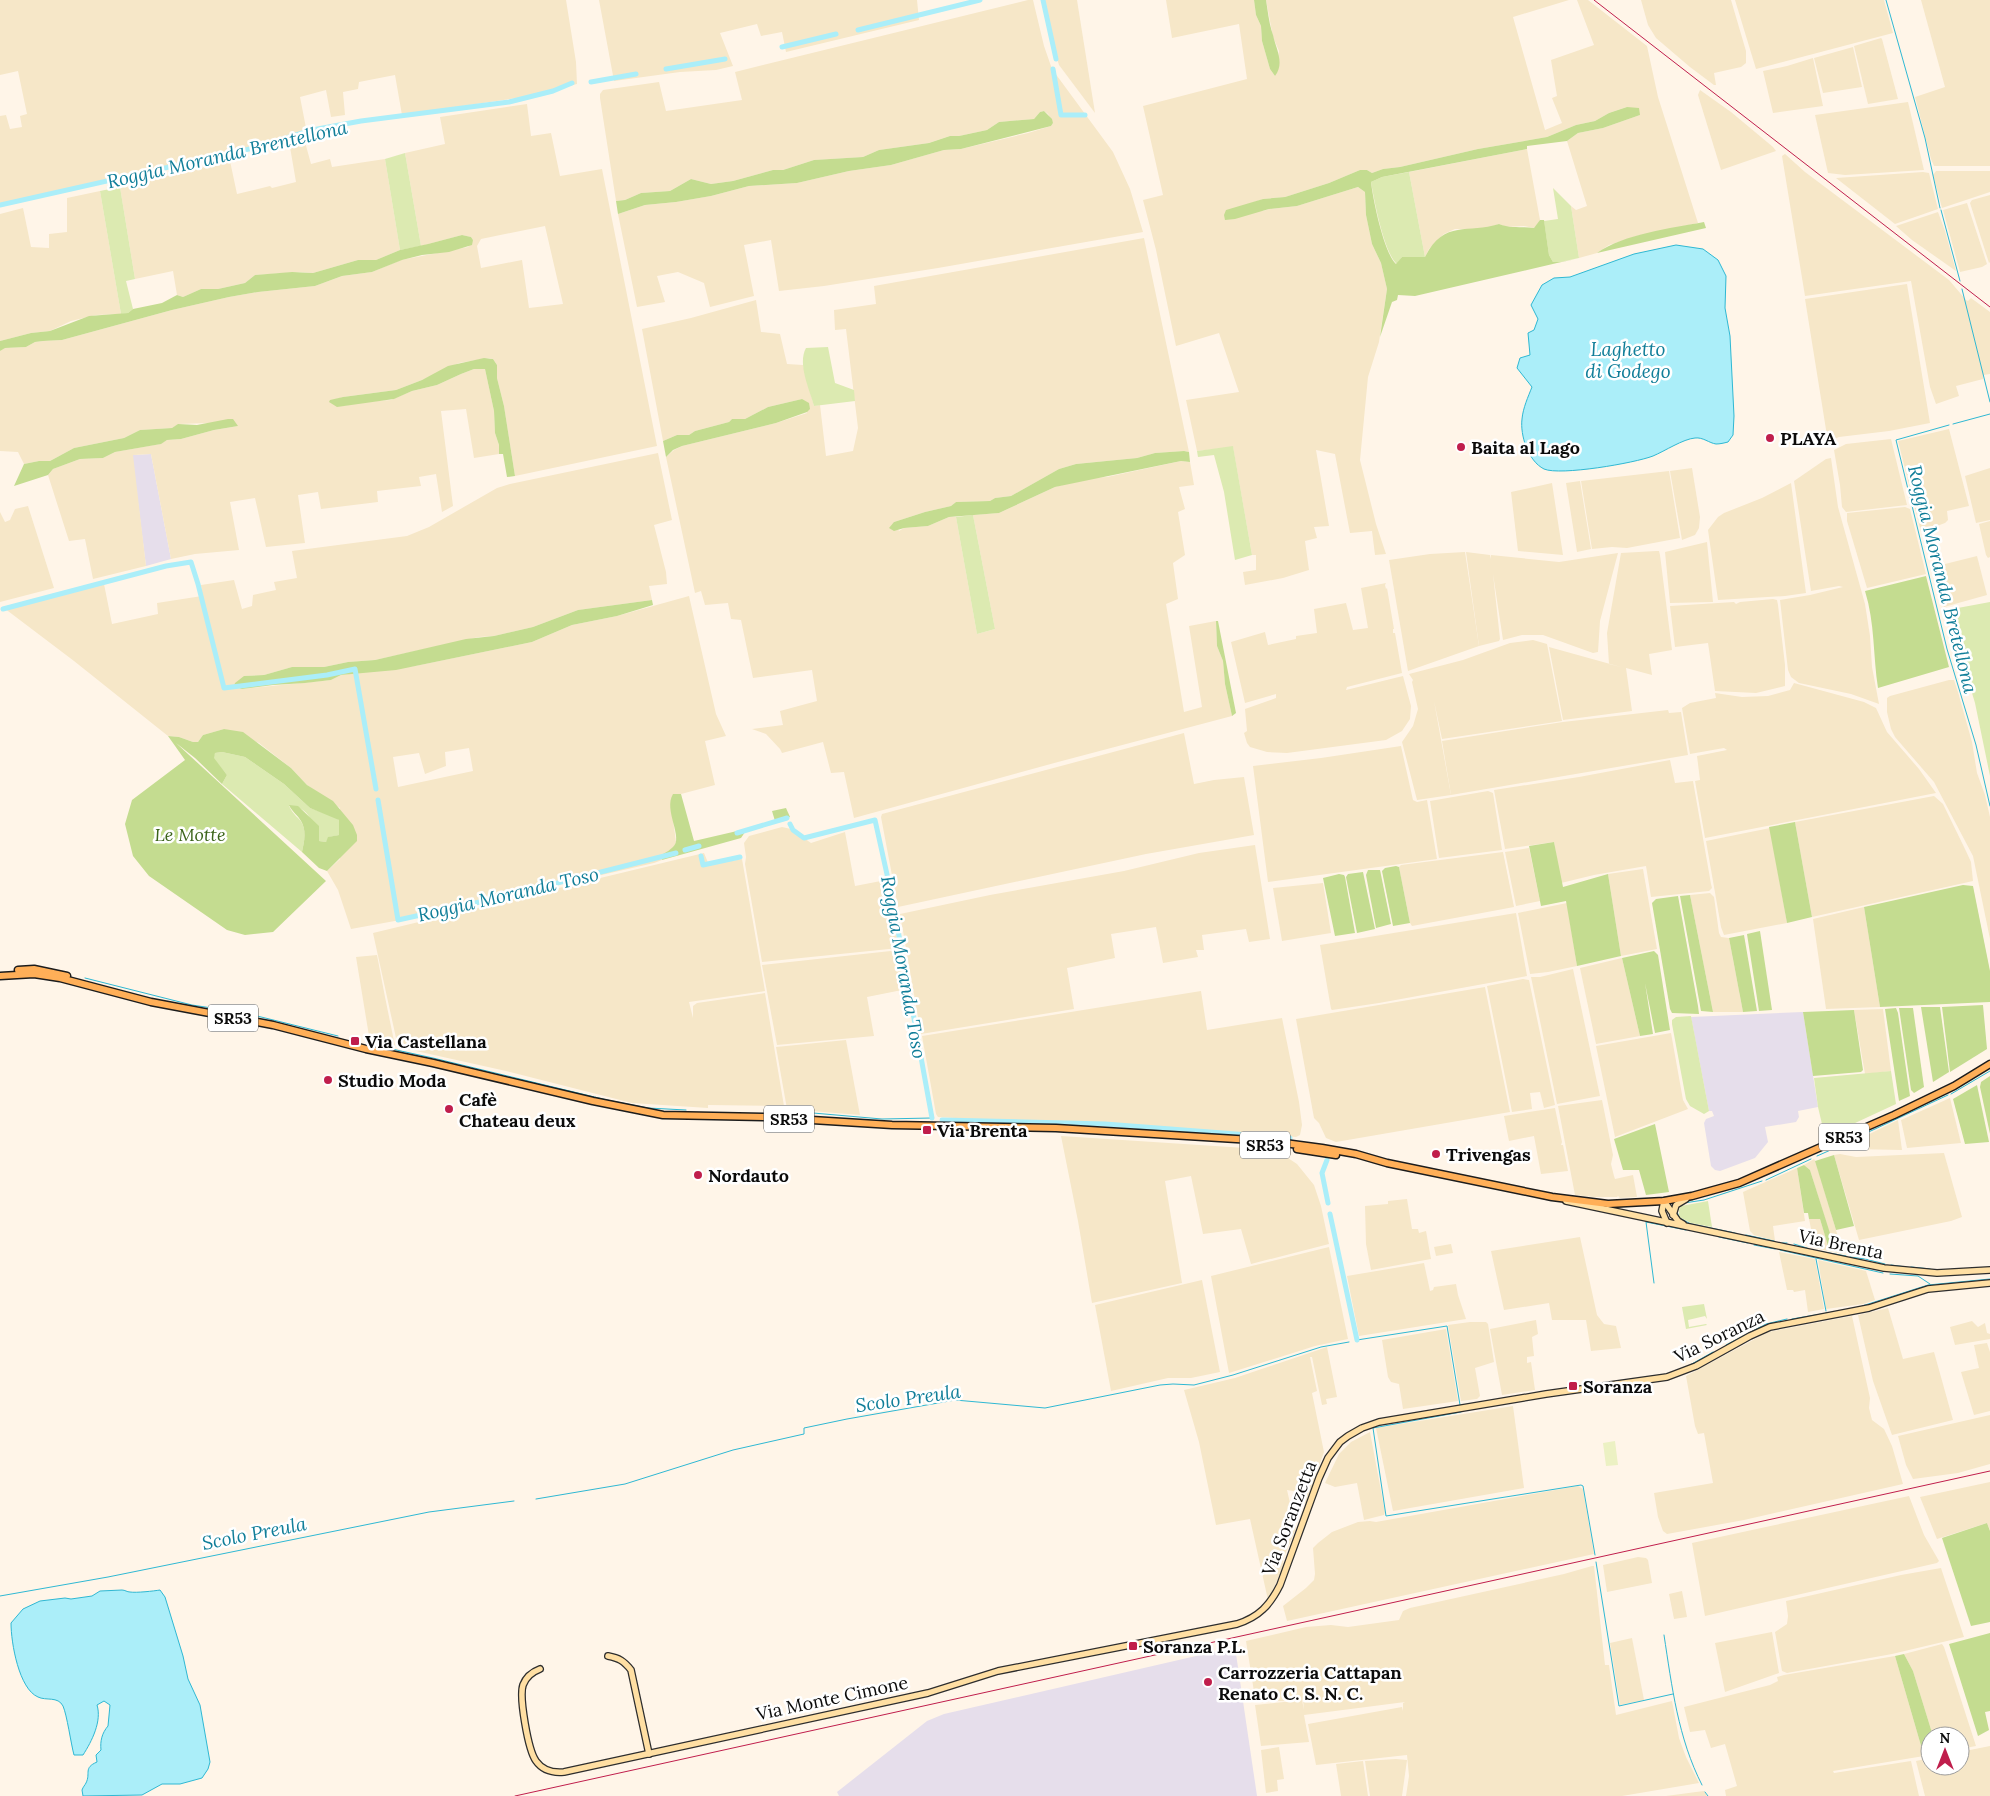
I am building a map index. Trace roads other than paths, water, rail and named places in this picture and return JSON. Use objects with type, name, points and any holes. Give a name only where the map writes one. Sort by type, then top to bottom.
[{"type":"main road","name":"SR53","points":[[0,975],[34,969],[62,973],[101,988]]},
{"type":"main road","points":[[30,974],[39,972],[62,973]]},
{"type":"main road","name":"SR53","points":[[0,975],[30,974],[60,978],[101,988]]},
{"type":"main road","name":"Via Brenta","points":[[101,988],[151,1002],[273,1025],[366,1049],[434,1063],[593,1101],[663,1114],[892,1125],[1056,1128],[1269,1141],[1552,1197],[1884,1268],[1937,1273],[1990,1270]]},
{"type":"main road","name":"SR53","points":[[1552,1197],[1608,1204],[1664,1201],[1692,1196],[1739,1183],[1954,1086],[1990,1064]]},
{"type":"main road","name":"Via Brenta","points":[[1220,1139],[1356,1154],[1387,1163]]},
{"type":"main road","points":[[1673,1215],[1676,1205],[1692,1196]]},
{"type":"main road","points":[[1664,1201],[1662,1211],[1667,1223]]},
{"type":"main road","name":"Via Brenta","points":[[1664,1201],[1678,1221],[1687,1227]]},
{"type":"main road","name":"Via Soranza","points":[[1371,1424],[1546,1394],[1667,1377],[1696,1366],[1770,1327],[1869,1308],[1934,1288],[1990,1282]]},
{"type":"main road","name":"Via Soranzetta","points":[[1237,1624],[1256,1616],[1272,1600],[1280,1585],[1319,1478],[1333,1451],[1348,1436],[1371,1424]]},
{"type":"main road","name":"Via Monte Cimone","points":[[540,1669],[530,1675],[524,1682],[521,1693],[532,1753],[542,1767],[554,1773],[919,1695],[998,1671],[1237,1624]]},
{"type":"main road","points":[[608,1656],[616,1657],[625,1662],[631,1670],[649,1754]]},
{"type":"water","name":"Laghetto di Godego","points":[[1676,245],[1703,249],[1718,260],[1726,276],[1725,308],[1730,336],[1734,416],[1733,435],[1728,442],[1719,444],[1701,438],[1690,439],[1653,456],[1615,465],[1565,471],[1544,469],[1529,454],[1524,440],[1522,432],[1523,415],[1532,387],[1517,368],[1520,358],[1530,355],[1528,333],[1534,330],[1538,319],[1531,305],[1542,285],[1554,278],[1570,277],[1634,254]]},
{"type":"water","points":[[122,1590],[136,1592],[160,1590],[165,1597],[188,1679],[200,1705],[210,1762],[202,1778],[180,1784],[162,1784],[142,1795],[83,1796],[82,1790],[86,1783],[90,1766],[97,1762],[96,1755],[101,1750],[102,1737],[108,1726],[110,1705],[104,1701],[97,1705],[98,1718],[93,1737],[83,1755],[74,1755],[63,1706],[58,1701],[38,1697],[31,1692],[21,1675],[17,1665],[11,1623],[23,1609],[40,1601],[71,1599],[92,1596],[100,1591]]},
{"type":"waterway","name":"Roggia Moranda Brentellona","points":[[858,30],[980,0]]},
{"type":"waterway","name":"Roggia Moranda Brentellona","points":[[1043,0],[1056,59]]},
{"type":"waterway","name":"Roggia Moranda Bretellona","points":[[1886,0],[1925,138],[1940,208]]},
{"type":"waterway","name":"Roggia Moranda Brentellona","points":[[782,47],[836,34]]},
{"type":"waterway","name":"Roggia Moranda Brentellona","points":[[666,69],[725,59]]},
{"type":"waterway","name":"Roggia Moranda Brentellona","points":[[1053,69],[1061,115],[1085,115]]},
{"type":"waterway","name":"Roggia Moranda Brentellona","points":[[591,82],[636,74]]},
{"type":"waterway","name":"Roggia Moranda Brentellona","points":[[0,205],[258,147],[312,130],[361,121],[509,102],[553,91],[572,83]]},
{"type":"waterway","name":"Roggia Moranda Bretellona","points":[[1941,210],[1960,281]]},
{"type":"waterway","name":"Roggia Moranda Bretellona","points":[[1962,289],[1990,402]]},
{"type":"waterway","name":"Roggia Moranda Bretellona","points":[[1953,424],[1990,414]]},
{"type":"waterway","name":"Roggia Moranda Bretellona","points":[[1949,425],[1896,440],[1947,649],[1976,745],[1990,806]]},
{"type":"waterway","name":"Roggia Moranda Toso","points":[[3,609],[166,566],[191,562],[224,688],[327,675],[355,669],[376,789]]},
{"type":"waterway","name":"Roggia Moranda Toso","points":[[378,800],[398,920],[498,898],[676,853]]},
{"type":"waterway","name":"Roggia Moranda Toso","points":[[737,833],[787,818]]},
{"type":"waterway","name":"Roggia Moranda Toso","points":[[790,824],[793,830],[804,838],[875,820],[892,897],[932,1118]]},
{"type":"waterway","name":"Roggia Moranda Toso","points":[[685,850],[699,846]]},
{"type":"waterway","name":"Roggia Moranda Toso","points":[[701,856],[703,865],[740,857]]},
{"type":"waterway","points":[[85,978],[192,1005],[245,1013],[338,1036]]},
{"type":"waterway","points":[[369,1044],[607,1100],[648,1108],[686,1110]]},
{"type":"waterway","points":[[1951,1094],[1990,1071]]},
{"type":"waterway","points":[[1845,1143],[1948,1095]]},
{"type":"waterway","points":[[790,1111],[882,1119],[932,1118]]},
{"type":"waterway","name":"Roggia Moranda Toso","points":[[942,1120],[1105,1124],[1290,1138]]},
{"type":"waterway","points":[[1817,1156],[1842,1145]]},
{"type":"waterway","points":[[1766,1180],[1811,1159]]},
{"type":"waterway","name":"Roggia Moranda Toso","points":[[1327,1160],[1322,1173],[1328,1203]]},
{"type":"waterway","points":[[1684,1203],[1704,1200],[1762,1181]]},
{"type":"waterway","points":[[1677,1211],[1679,1218],[1691,1224],[1735,1233]]},
{"type":"waterway","name":"Roggia Moranda Toso","points":[[1330,1214],[1357,1340]]},
{"type":"waterway","points":[[1654,1283],[1646,1222],[1686,1230]]},
{"type":"waterway","points":[[1746,1235],[1774,1241]]},
{"type":"waterway","points":[[1719,1237],[1748,1243]]},
{"type":"waterway","points":[[1782,1243],[1787,1243]]},
{"type":"waterway","points":[[1794,1244],[1807,1248]]},
{"type":"waterway","points":[[1754,1245],[1775,1249]]},
{"type":"waterway","points":[[1780,1250],[1883,1273]]},
{"type":"waterway","points":[[1812,1250],[1846,1256]]},
{"type":"waterway","points":[[1850,1257],[1885,1264]]},
{"type":"waterway","points":[[1816,1259],[1826,1311]]},
{"type":"waterway","points":[[1891,1265],[1906,1267]]},
{"type":"waterway","points":[[1911,1267],[1930,1269]]},
{"type":"waterway","points":[[1890,1274],[1918,1276],[1930,1284]]},
{"type":"waterway","name":"Roggia Moranda Brentellona","points":[[1862,1306],[1928,1285],[1990,1279]]},
{"type":"waterway","name":"Roggia Moranda Brentellona","points":[[1792,1319],[1851,1309]]},
{"type":"waterway","points":[[1726,1345],[1766,1324],[1787,1319]]},
{"type":"waterway","points":[[1357,1340],[1447,1326],[1460,1405]]},
{"type":"waterway","name":"Scolo Preula","points":[[536,1499],[625,1484],[733,1450],[804,1434],[804,1428],[847,1419],[955,1400],[1045,1408],[1160,1385],[1194,1385],[1233,1375],[1321,1347],[1349,1342]]},
{"type":"waterway","points":[[1690,1365],[1713,1352]]},
{"type":"waterway","points":[[1461,1412],[1373,1428],[1386,1516],[1581,1485],[1583,1486],[1595,1555]]},
{"type":"waterway","name":"Scolo Preula","points":[[0,1596],[108,1577],[429,1512],[514,1501]]},
{"type":"waterway","points":[[1596,1562],[1619,1706],[1673,1694]]},
{"type":"waterway","points":[[1664,1635],[1677,1712],[1687,1749],[1702,1785]]},
{"type":"waterway","points":[[1705,1792],[1708,1796]]},
{"type":"railway","points":[[1594,0],[1990,307]]},
{"type":"railway","points":[[515,1796],[1990,1471]]},
{"type":"place","name":"PLAYA","points":[[1770,438]]},
{"type":"place","name":"Baita al Lago","points":[[1461,447]]},
{"type":"place","name":"Via Castellana","points":[[355,1041]]},
{"type":"place","name":"Studio Moda","points":[[328,1080]]},
{"type":"place","name":"Cafè Chateau deux","points":[[449,1109]]},
{"type":"place","name":"Via Brenta","points":[[927,1130]]},
{"type":"place","name":"Trivengas","points":[[1436,1154]]},
{"type":"place","name":"Nordauto","points":[[698,1175]]},
{"type":"place","name":"Soranza","points":[[1573,1386]]},
{"type":"place","name":"Soranza P.L.","points":[[1133,1646]]},
{"type":"place","name":"Carrozzeria Cattapan Renato C. S. N. C.","points":[[1208,1682]]},
{"type":"park label","name":"Le Motte","points":[[190,834]]}]
